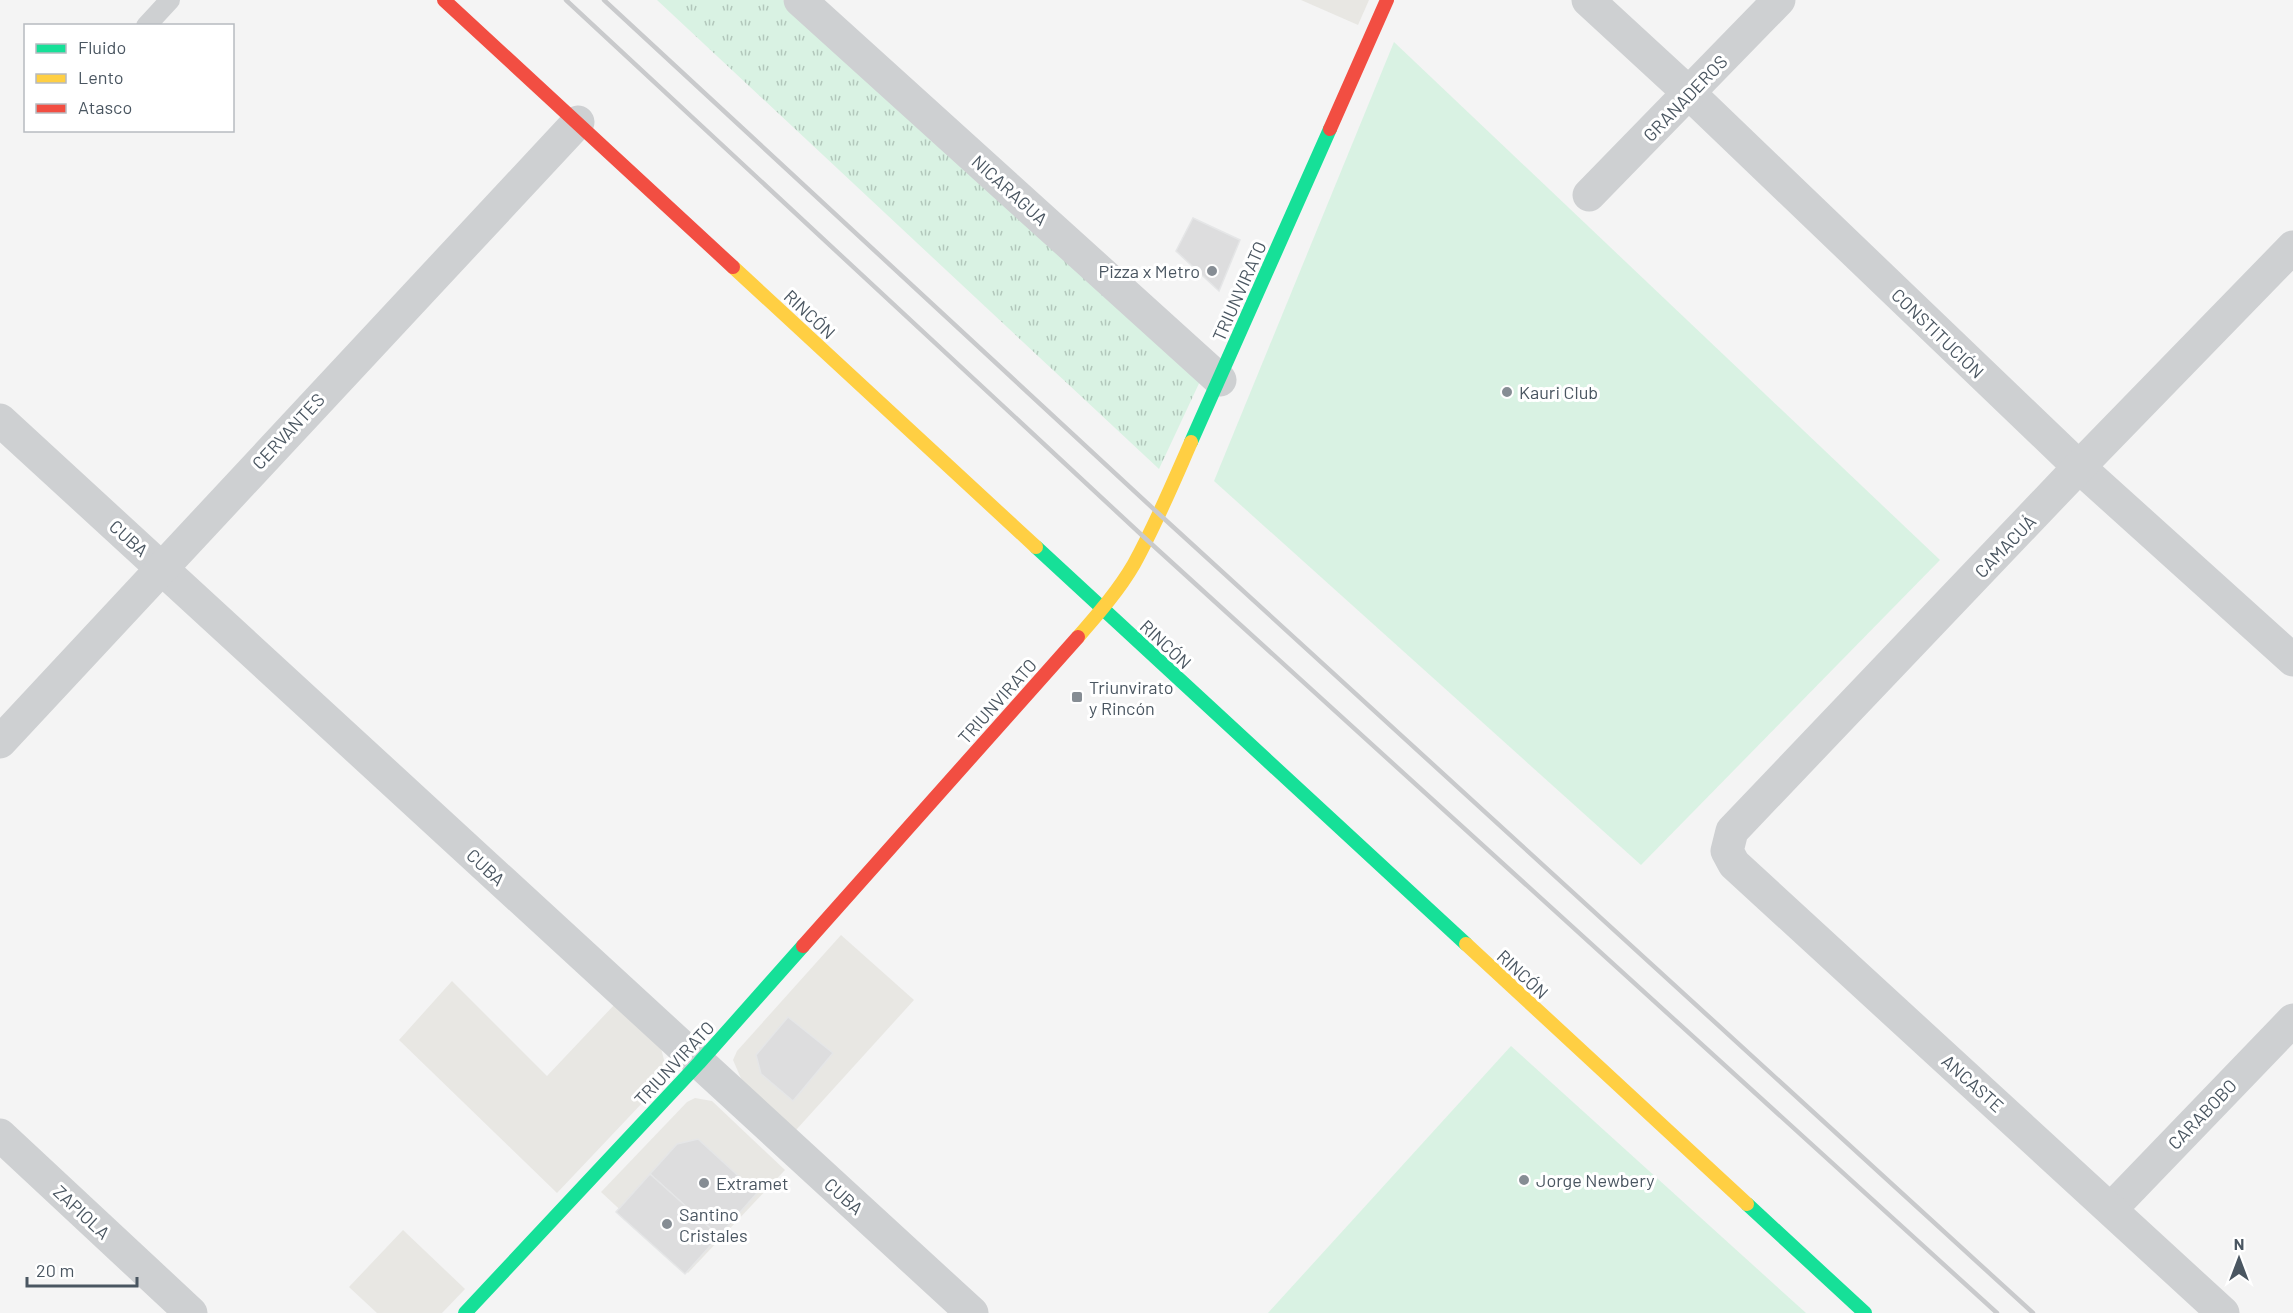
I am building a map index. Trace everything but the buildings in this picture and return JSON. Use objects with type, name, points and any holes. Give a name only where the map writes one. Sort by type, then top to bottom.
[{"type":"street","name":"RINCÓN","points":[[444,0],[1865,1313]]},
{"type":"street","name":"NICARAGUA","points":[[800,0],[1220,380]]},
{"type":"street","name":"TRIUNVIRATO","points":[[465,1313],[699,1063],[1102,610],[1133,565],[1146,539],[1220,380],[1387,0]]},
{"type":"street","name":"CONSTITUCIÓN","points":[[1588,0],[2079,468],[2293,660]]},
{"type":"street","name":"GRANADEROS","points":[[1589,195],[1779,0]]},
{"type":"street","name":"CERVANTES","points":[[0,742],[578,122]]},
{"type":"street","name":"CAMACUÁ","points":[[1727,851],[1732,831],[2293,247]]},
{"type":"street","name":"CUBA","points":[[0,420],[972,1313]]},
{"type":"street","name":"ANCASTE","points":[[1727,851],[1734,864],[2223,1313]]},
{"type":"street","name":"CARABOBO","points":[[2111,1209],[2293,1020]]},
{"type":"street","name":"ZAPIOLA","points":[[0,1135],[191,1313]]},
{"type":"lane","points":[[148,24],[170,0]]},
{"type":"shaded area","points":[[1301,0],[1369,0],[1358,25]]},
{"type":"shaded area","points":[[841,935],[914,1000],[796,1130],[743,1083],[733,1060],[737,1051]]},
{"type":"shaded area","points":[[452,981],[547,1076],[615,1004],[661,1048],[666,1068],[663,1081],[557,1193],[399,1040]]},
{"type":"shaded area","points":[[695,1098],[712,1101],[785,1170],[688,1273],[601,1192],[687,1102]]},
{"type":"shaded area","points":[[403,1230],[465,1289],[442,1313],[377,1313],[349,1287]]},
{"type":"green space","points":[[657,0],[783,0],[1202,377],[1159,469]]},
{"type":"green space","name":"Kauri Club","points":[[1394,42],[1940,560],[1641,865],[1214,481]]},
{"type":"green space","name":"Jorge Newbery","points":[[1511,1046],[1806,1313],[1268,1313]]},
{"type":"railway","points":[[566,0],[1146,539],[1997,1313]]},
{"type":"railway","points":[[604,0],[1159,514],[2033,1313]]},
{"type":"traffic: fast","points":[[1191,442],[1330,129]]},
{"type":"traffic: fast","points":[[1036,547],[1466,944]]},
{"type":"traffic: fast","points":[[465,1313],[699,1063],[803,946]]},
{"type":"traffic: fast","points":[[1747,1204],[1865,1313]]},
{"type":"traffic: slow","points":[[733,267],[1036,547]]},
{"type":"traffic: slow","points":[[1078,637],[1101,611],[1134,564],[1191,442]]},
{"type":"traffic: slow","points":[[1466,944],[1747,1204]]},
{"type":"traffic: jam","points":[[444,0],[733,267]]},
{"type":"traffic: jam","points":[[1330,129],[1387,0]]},
{"type":"traffic: jam","points":[[803,946],[1078,637]]},
{"type":"place","name":"Pizza x Metro","points":[[1212,271]]},
{"type":"place","name":"Kauri Club","points":[[1507,392]]},
{"type":"place","name":"Triunvirato y Rincón","points":[[1077,697]]},
{"type":"place","name":"Jorge Newbery","points":[[1524,1180]]},
{"type":"place","name":"Extramet","points":[[704,1183]]},
{"type":"place","name":"Santino Cristales","points":[[667,1224]]}]
